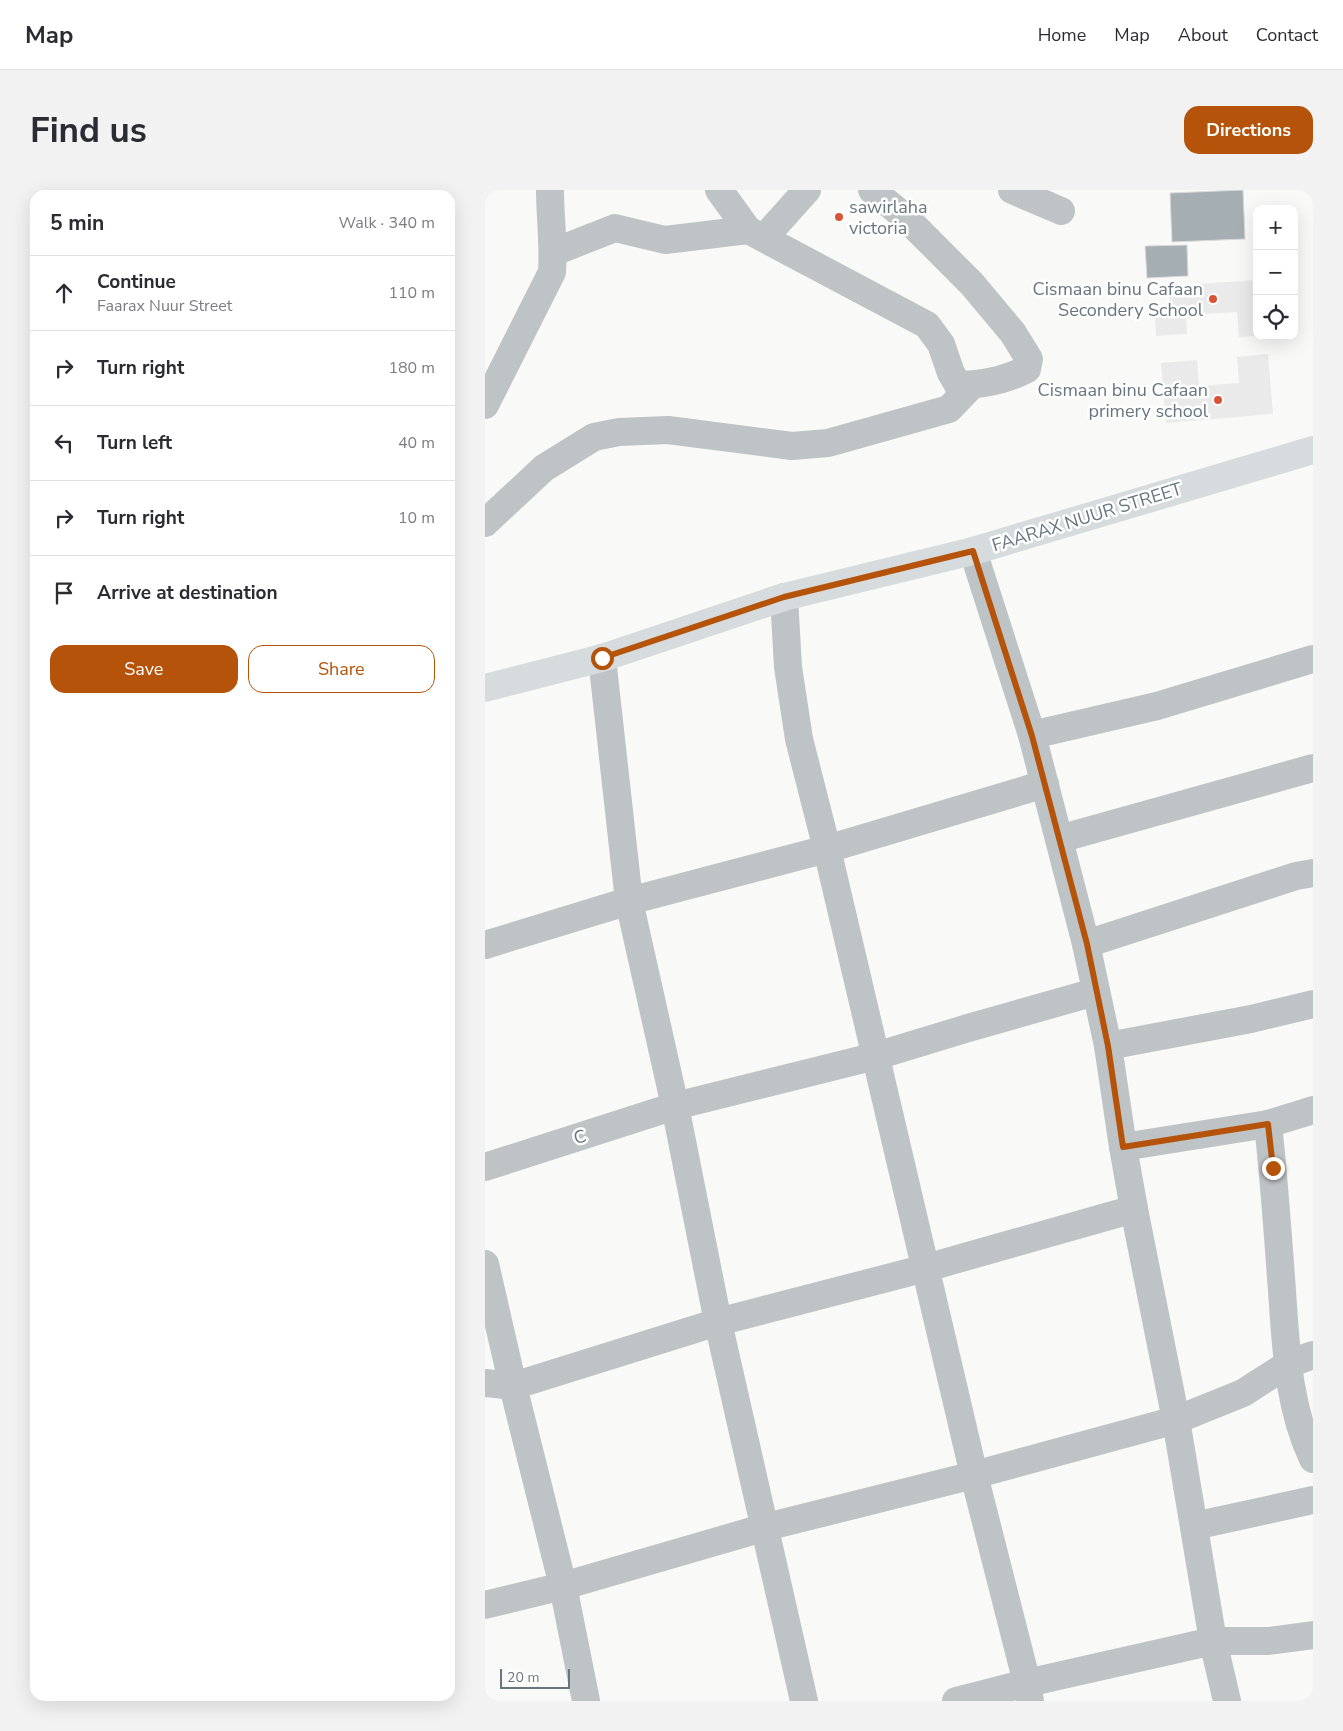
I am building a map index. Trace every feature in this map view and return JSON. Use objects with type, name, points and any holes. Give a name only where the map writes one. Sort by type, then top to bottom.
[{"type":"main road","name":"FAARAX NUUR STREET","points":[[485,688],[602,658],[784,597],[973,551],[1313,450]]},
{"type":"street","points":[[485,405],[552,272],[554,252],[550,212],[551,190]]},
{"type":"street","points":[[719,190],[756,234],[927,325],[941,344],[957,385],[995,382],[1014,376],[1027,369],[1029,359],[1013,333],[972,284],[906,218],[872,190]]},
{"type":"street","points":[[554,252],[615,228],[665,240],[756,234],[807,190]]},
{"type":"street","points":[[1012,190],[1061,211]]},
{"type":"street","points":[[485,522],[544,468],[594,437],[619,432],[668,430],[792,446],[828,443],[949,409],[972,385]]},
{"type":"street","points":[[973,551],[1032,736],[1087,944],[1095,992],[1108,1046],[1134,1209],[1176,1420],[1213,1640],[1227,1701]]},
{"type":"street","points":[[784,597],[788,667],[799,739],[827,849],[974,1475],[1028,1692]]},
{"type":"street","points":[[602,658],[629,901],[675,1106],[718,1322],[766,1526],[804,1701]]},
{"type":"street","points":[[1032,736],[1157,706],[1313,660]]},
{"type":"street","points":[[1059,839],[1313,768]]},
{"type":"street","points":[[485,945],[629,901],[827,849],[1045,784]]},
{"type":"street","points":[[1087,944],[1296,876],[1313,873]]},
{"type":"street","name":"C","points":[[485,1167],[675,1106],[876,1056],[1095,992]]},
{"type":"street","points":[[1108,1046],[1251,1019],[1313,1004]]},
{"type":"street","points":[[1123,1147],[1268,1124],[1313,1110]]},
{"type":"street","points":[[1268,1124],[1288,1364],[1295,1409],[1304,1440],[1313,1458]]},
{"type":"street","points":[[485,1383],[513,1386],[718,1322],[926,1268],[1134,1209]]},
{"type":"street","points":[[485,1264],[513,1386],[563,1586],[586,1701]]},
{"type":"street","points":[[485,1605],[563,1586],[766,1526],[974,1475],[1176,1420],[1243,1393],[1288,1364],[1313,1355]]},
{"type":"street","points":[[1194,1526],[1313,1500]]},
{"type":"street","points":[[956,1701],[1028,1692],[1213,1640],[1269,1641],[1313,1635]]},
{"type":"shaded area","name":"Cismaan binu Cafaan Secondery School","points":[[1253,280],[1253,336],[1239,337],[1237,312],[1186,315],[1187,334],[1156,336],[1155,316],[1171,314],[1168,286]]},
{"type":"shaded area","name":"Cismaan binu Cafaan primery school","points":[[1268,354],[1273,414],[1166,423],[1161,363],[1197,360],[1199,386],[1239,383],[1237,357]]},
{"type":"building","points":[[1243,190],[1245,239],[1172,242],[1170,193]]},
{"type":"building","points":[[1187,245],[1188,276],[1147,278],[1145,246]]},
{"type":"place","name":"sawirlaha victoria","points":[[839,217]]},
{"type":"place","name":"Cismaan binu Cafaan Secondery School","points":[[1213,299]]},
{"type":"place","name":"Cismaan binu Cafaan primery school","points":[[1218,400]]},
{"type":"route","points":[[602,658],[784,597],[973,551],[1032,736],[1087,944],[1095,992],[1108,1046],[1123,1147],[1268,1124],[1273,1168]]}]
